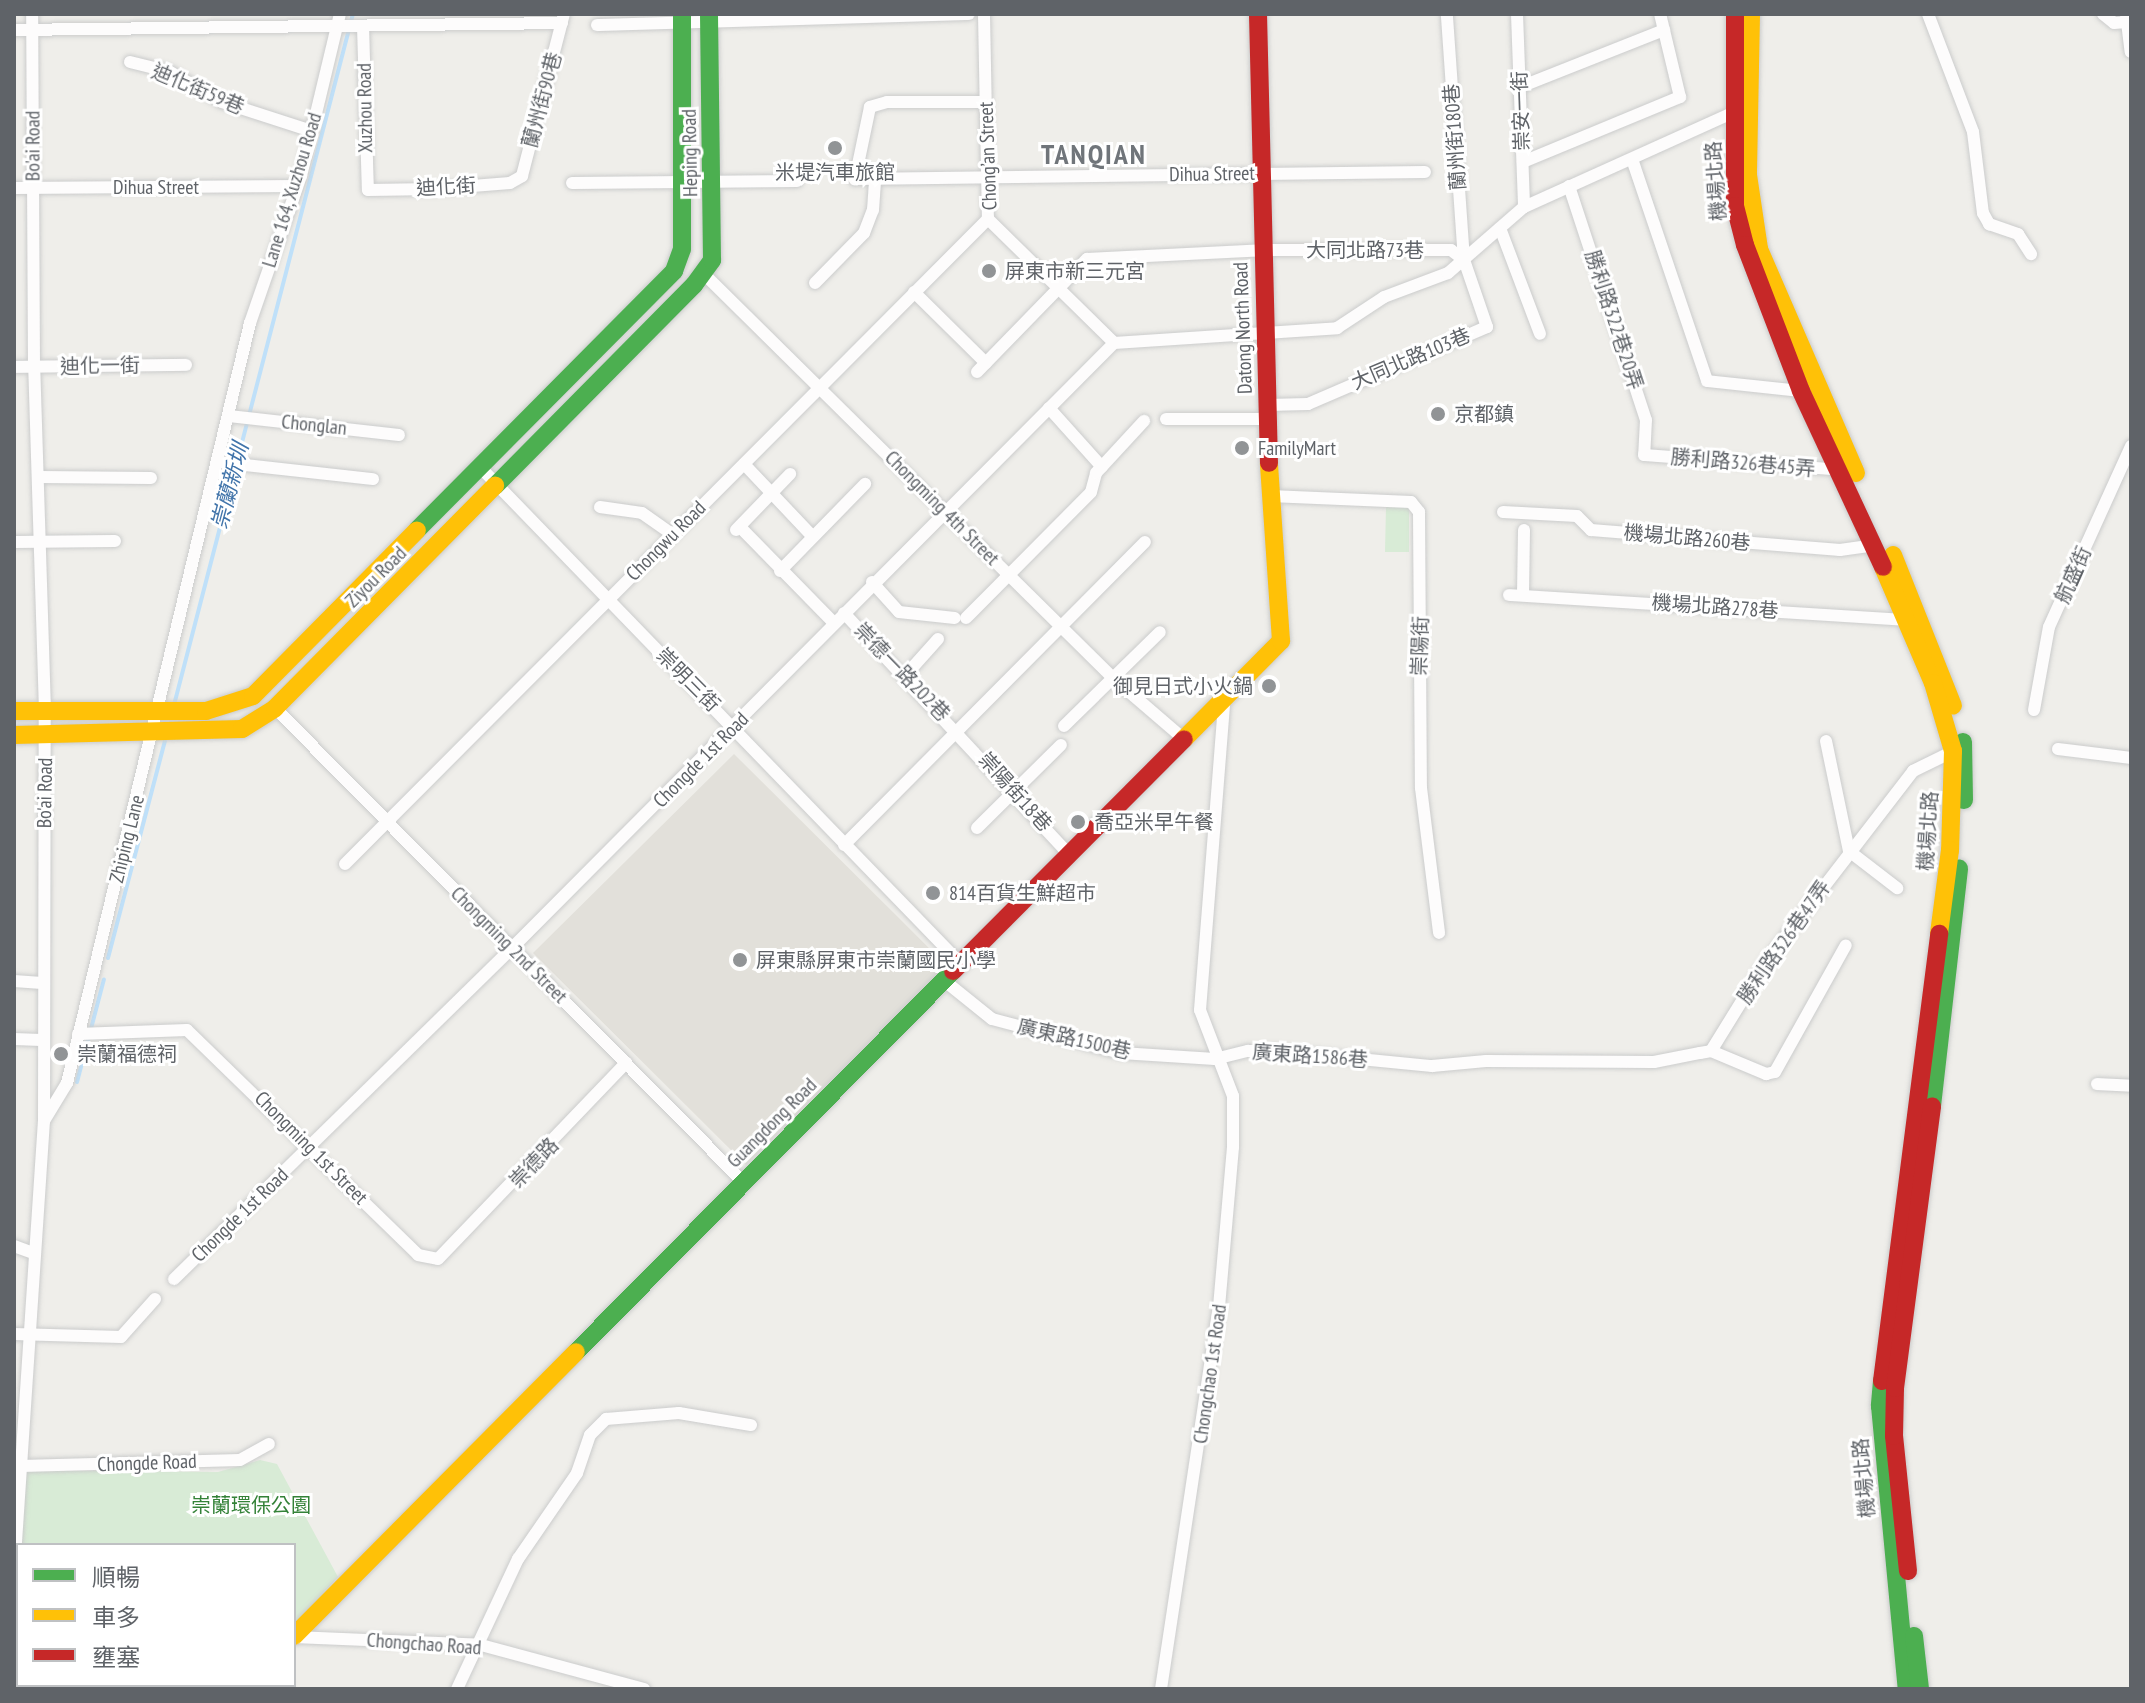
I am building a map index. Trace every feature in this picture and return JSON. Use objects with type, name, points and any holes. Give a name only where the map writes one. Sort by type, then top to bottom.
[{"type":"street","name":"Bo'ai Road","points":[[14,1572],[44,1121],[41,1040],[45,711],[34,367],[32,14]]},
{"type":"street","points":[[597,25],[682,18],[969,14]]},
{"type":"street","name":"Chong’an Street","points":[[984,14],[988,219],[1114,343]]},
{"type":"street","name":"Datong North Road","points":[[1258,14],[1270,496],[1281,641]]},
{"type":"street","name":"蘭州街180巷","points":[[1447,14],[1464,260]]},
{"type":"street","name":"崇安一街","points":[[1517,14],[1524,207]]},
{"type":"street","points":[[1523,162],[1680,97],[1660,14]]},
{"type":"street","name":"機場北路","points":[[1735,14],[1735,206],[1742,232],[1761,294],[1801,391],[1876,545],[1959,749],[1950,850],[1889,1300],[1880,1406],[1907,1689]]},
{"type":"street","name":"機場北路","points":[[1751,14],[1748,175],[1759,249],[1921,619],[1959,749],[1951,966],[1895,1388],[1894,1436],[1920,1689]]},
{"type":"street","points":[[1928,14],[1973,132],[1983,213],[1989,224],[2018,234],[2031,254]]},
{"type":"street","points":[[2103,14],[2114,23],[2126,18],[2131,52]]},
{"type":"street","name":"Heping Road","points":[[674,271],[682,249],[682,18]]},
{"type":"street","name":"Heping Road","points":[[699,279],[712,260],[710,18]]},
{"type":"street","points":[[14,30],[563,19]]},
{"type":"street","name":"蘭州街90巷","points":[[522,176],[563,19]]},
{"type":"street","name":"Lane 164, Xuzhou Road","points":[[230,463],[242,417],[243,353],[312,131],[349,24]]},
{"type":"street","name":"Xuzhou Road","points":[[349,24],[368,190]]},
{"type":"street","points":[[1520,87],[1664,30]]},
{"type":"street","name":"迪化街59巷","points":[[130,62],[170,72],[222,102],[312,131]]},
{"type":"street","name":"Dihua Street","points":[[986,102],[887,102],[870,107],[855,179],[988,180],[1425,172]]},
{"type":"street","points":[[1114,343],[1337,328],[1384,297],[1448,273],[1524,207],[1734,112]]},
{"type":"street","points":[[1632,159],[1707,381],[1801,391]]},
{"type":"street","name":"迪化街","points":[[368,190],[510,183],[522,176]]},
{"type":"street","points":[[815,283],[864,233],[873,210],[875,179]]},
{"type":"street","points":[[572,183],[797,181]]},
{"type":"street","name":"Dihua Street","points":[[14,188],[297,186]]},
{"type":"street","name":"勝利路322巷20弄","points":[[1569,186],[1646,420],[1644,455]]},
{"type":"street","name":"Chongwu Road","points":[[345,864],[988,219]]},
{"type":"street","points":[[1500,228],[1540,334]]},
{"type":"street","name":"大同北路73巷","points":[[914,292],[981,367],[1055,287],[1087,259],[1262,250],[1451,250],[1464,260]]},
{"type":"street","name":"大同北路103巷","points":[[1268,412],[1308,404],[1487,327],[1464,260]]},
{"type":"street","name":"Ziyou Road","points":[[14,711],[231,707],[253,696],[358,595],[479,466],[674,271]]},
{"type":"street","name":"Chongming 4th Street","points":[[699,279],[819,386],[1113,678],[1184,739]]},
{"type":"street","name":"Ziyou Road","points":[[14,735],[163,734],[242,729],[275,708],[699,279]]},
{"type":"street","name":"Chongde 1st Road","points":[[174,1279],[735,726],[872,582],[1114,343]]},
{"type":"street","name":"迪化一街","points":[[14,367],[186,365]]},
{"type":"street","points":[[1049,408],[1102,467]]},
{"type":"street","points":[[1166,419],[1268,412]]},
{"type":"street","name":"Chonglan","points":[[242,417],[399,435]]},
{"type":"street","points":[[872,582],[899,612],[961,618],[1011,577],[1091,492],[1102,467],[1144,421]]},
{"type":"street","name":"航盛街","points":[[2034,710],[2049,627],[2131,446]]},
{"type":"street","name":"勝利路326巷45弄","points":[[1644,455],[1842,470]]},
{"type":"street","points":[[230,463],[373,479]]},
{"type":"street","name":"Zhiping Lane","points":[[44,1121],[67,1083],[82,1033],[169,710],[197,551],[230,463]]},
{"type":"street","points":[[744,464],[774,491],[813,537]]},
{"type":"street","name":"崇明三街","points":[[479,466],[735,726],[844,845],[962,965]]},
{"type":"street","points":[[790,474],[737,530],[834,623]]},
{"type":"street","points":[[39,477],[151,478]]},
{"type":"street","points":[[780,571],[865,484]]},
{"type":"street","name":"崇陽街","points":[[1270,496],[1411,502],[1419,512],[1421,788],[1439,933]]},
{"type":"street","points":[[600,507],[642,513],[673,535]]},
{"type":"street","name":"機場北路260巷","points":[[1503,512],[1577,516],[1591,530],[1601,531],[1840,550],[1876,545]]},
{"type":"street","name":"機場北路278巷","points":[[1524,530],[1516,594],[1906,620]]},
{"type":"street","points":[[14,542],[115,541]]},
{"type":"street","points":[[844,845],[1145,542]]},
{"type":"street","name":"崇德一路202巷","points":[[844,613],[959,730]]},
{"type":"street","points":[[1064,726],[1160,632]]},
{"type":"street","points":[[904,677],[938,639]]},
{"type":"street","name":"Guangdong Road","points":[[296,1634],[1184,739],[1224,703],[1281,641]]},
{"type":"street","points":[[1215,1059],[1200,1010],[1224,703]]},
{"type":"street","name":"Chongming 2nd Street","points":[[275,708],[743,1182]]},
{"type":"street","name":"崇陽街18巷","points":[[959,730],[1070,855]]},
{"type":"street","points":[[1826,741],[1849,851],[1897,888]]},
{"type":"street","points":[[977,828],[1061,745]]},
{"type":"street","name":"勝利路326巷47弄","points":[[1711,1051],[1766,962],[1913,771],[1959,749]]},
{"type":"street","points":[[2058,749],[2131,758]]},
{"type":"street","points":[[1711,1051],[1766,1074],[1775,1072],[1846,945]]},
{"type":"street","points":[[14,981],[42,983]]},
{"type":"street","name":"廣東路1500巷","points":[[946,982],[992,1019],[1061,1040],[1121,1053],[1215,1059]]},
{"type":"street","name":"Chongming 1st Street","points":[[82,1033],[187,1030],[311,1147],[418,1255],[438,1259]]},
{"type":"street","points":[[14,1039],[41,1040]]},
{"type":"street","name":"廣東路1586巷","points":[[1215,1059],[1248,1051],[1432,1066],[1572,1061],[1654,1062],[1711,1051]]},
{"type":"street","name":"Chongchao 1st Road","points":[[1161,1689],[1219,1307],[1233,1096],[1215,1059]]},
{"type":"street","name":"崇德路","points":[[438,1259],[626,1063]]},
{"type":"street","points":[[2097,1084],[2131,1086]]},
{"type":"street","points":[[14,1246],[33,1253]]},
{"type":"street","points":[[14,1334],[121,1337],[155,1299]]},
{"type":"street","points":[[457,1689],[463,1669],[481,1645],[518,1559],[577,1473],[590,1435],[606,1419],[679,1413],[751,1425]]},
{"type":"street","name":"Chongde Road","points":[[21,1466],[240,1460],[269,1444]]},
{"type":"street","name":"Chongchao Road","points":[[296,1636],[481,1645],[644,1689]]},
{"type":"shaded area","name":"屏東縣屏東市崇蘭國民小學","points":[[734,754],[947,966],[746,1165],[533,953]]},
{"type":"green space","points":[[1386,507],[1409,507],[1409,552],[1385,552]]},
{"type":"green space","name":"崇蘭環保公園","points":[[260,1460],[277,1464],[338,1577],[296,1624],[296,1543],[22,1543],[22,1470],[218,1472]]},
{"type":"waterway","name":"崇蘭新圳","points":[[174,705],[353,14]]},
{"type":"waterway","name":"崇蘭新圳","points":[[108,958],[165,740]]},
{"type":"waterway","name":"崇蘭新圳","points":[[77,1082],[104,979]]},
{"type":"traffic: fast","points":[[417,530],[674,271],[682,249],[682,14]]},
{"type":"traffic: fast","points":[[495,486],[694,285],[712,260],[709,14]]},
{"type":"traffic: fast","points":[[1963,742],[1964,800]]},
{"type":"traffic: fast","points":[[1932,1106],[1959,869]]},
{"type":"traffic: fast","points":[[576,1352],[953,971]]},
{"type":"traffic: fast","points":[[1882,1381],[1880,1406],[1907,1689]]},
{"type":"traffic: fast","points":[[1914,1636],[1920,1689]]},
{"type":"traffic: slow","points":[[1751,14],[1748,175],[1759,249],[1856,473]]},
{"type":"traffic: slow","points":[[1184,739],[1281,641],[1269,463]]},
{"type":"traffic: slow","points":[[14,735],[242,729],[275,708],[495,486]]},
{"type":"traffic: slow","points":[[14,711],[206,711],[253,696],[417,530]]},
{"type":"traffic: slow","points":[[1893,555],[1953,706]]},
{"type":"traffic: slow","points":[[1883,567],[1933,683],[1953,751],[1950,850],[1939,934]]},
{"type":"traffic: slow","points":[[296,1634],[576,1352]]},
{"type":"traffic: jam","points":[[1258,14],[1269,463]]},
{"type":"traffic: jam","points":[[1735,14],[1735,206],[1745,245],[1801,391],[1883,567]]},
{"type":"traffic: jam","points":[[953,971],[1184,739]]},
{"type":"traffic: jam","points":[[1882,1381],[1939,934]]},
{"type":"traffic: jam","points":[[1908,1571],[1894,1436],[1895,1388],[1932,1106]]},
{"type":"place","name":"米堤汽車旅館","points":[[835,148]]},
{"type":"place","name":"屏東市新三元宮","points":[[989,271]]},
{"type":"place","name":"京都鎮","points":[[1438,414]]},
{"type":"place","name":"FamilyMart","points":[[1242,448]]},
{"type":"place","name":"御見日式小火鍋","points":[[1269,686]]},
{"type":"place","name":"喬亞米早午餐","points":[[1078,822]]},
{"type":"place","name":"814百貨生鮮超市","points":[[933,893]]},
{"type":"place","name":"屏東縣屏東市崇蘭國民小學","points":[[740,960]]},
{"type":"place","name":"崇蘭福德祠","points":[[61,1054]]},
{"type":"district","name":"TANQIAN","points":[[1094,154]]}]
